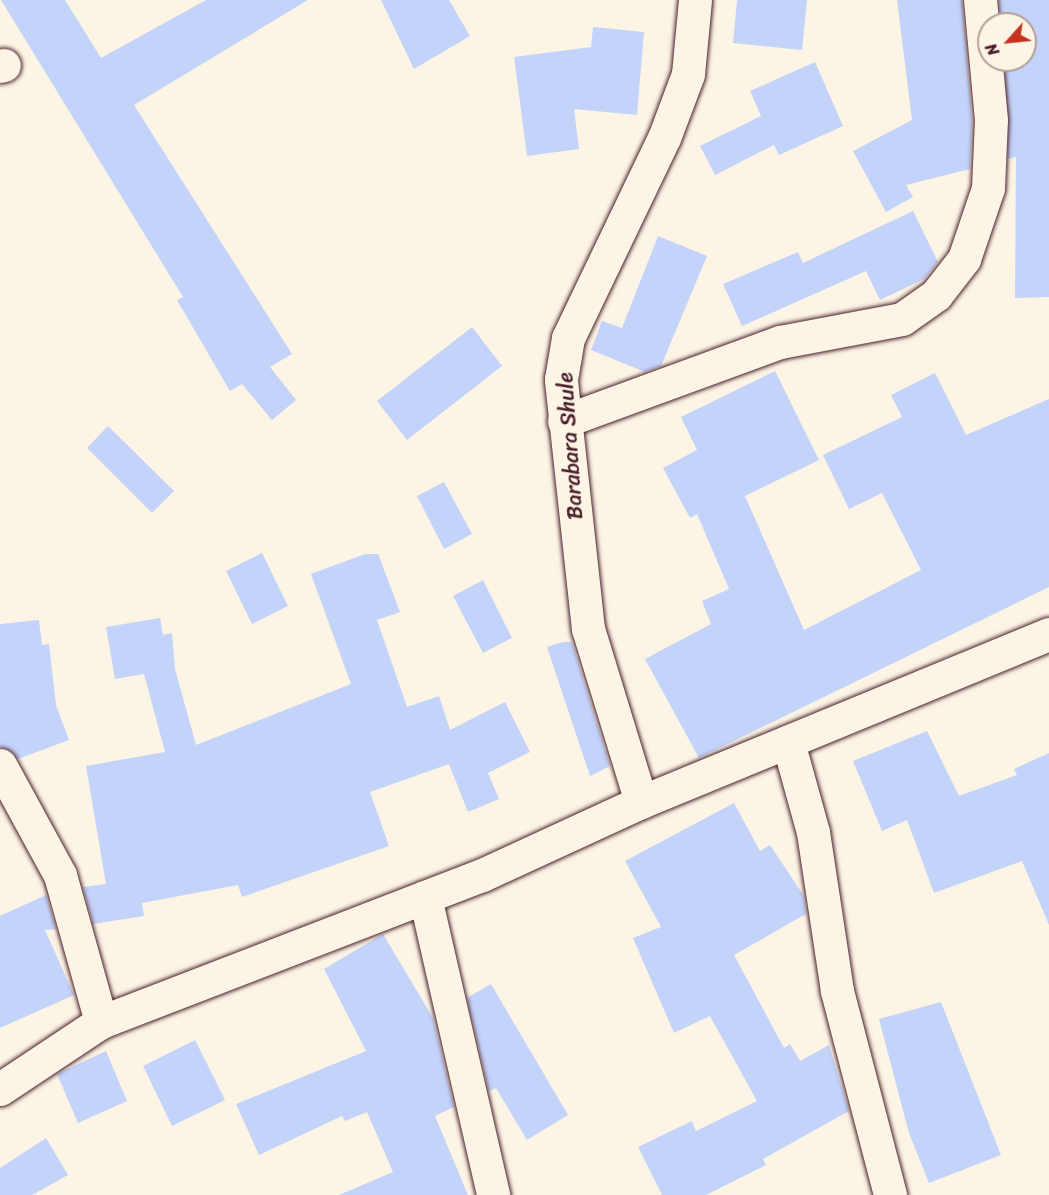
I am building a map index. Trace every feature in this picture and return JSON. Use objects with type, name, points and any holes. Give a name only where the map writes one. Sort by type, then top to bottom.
[{"type":"street","name":"Barabara Shule","points":[[641,802],[588,629],[561,379],[568,338],[664,138],[688,74],[695,0]]},
{"type":"street","points":[[564,422],[780,342],[902,319],[936,295],[964,259],[988,188],[991,120],[980,0]]},
{"type":"street","points":[[0,1089],[101,1022],[425,897],[641,802],[1049,634]]},
{"type":"street","points":[[788,742],[813,832],[837,991],[890,1195]]},
{"type":"street","points":[[0,765],[60,875],[101,1022]]},
{"type":"street","points":[[425,897],[493,1195]]},
{"type":"building","points":[[1,0],[65,0],[101,58],[206,0],[308,0],[134,105],[292,354],[270,367],[296,400],[272,420],[242,384],[230,391],[177,300],[183,297]]},
{"type":"building","points":[[381,0],[449,0],[470,36],[414,69]]},
{"type":"building","points":[[737,0],[807,0],[802,50],[733,43]]},
{"type":"building","points":[[897,0],[962,0],[972,120],[970,169],[906,185],[913,197],[886,212],[853,151],[912,120]]},
{"type":"building","points":[[999,0],[1049,0],[1049,297],[1015,298],[1016,157],[1008,159],[1004,72],[1037,72],[1037,12],[1000,12]]},
{"type":"building","points":[[593,27],[644,32],[637,115],[574,109],[579,149],[527,156],[514,57],[591,47]]},
{"type":"building","points":[[815,62],[843,126],[779,155],[774,145],[715,175],[700,146],[761,116],[750,91]]},
{"type":"building","points":[[913,211],[938,262],[924,279],[880,300],[866,271],[742,326],[723,284],[798,252],[803,263]]},
{"type":"building","points":[[658,236],[707,256],[661,366],[645,372],[591,350],[602,321],[622,328]]},
{"type":"building","points":[[472,327],[502,366],[407,440],[377,401]]},
{"type":"building","points":[[775,371],[819,460],[745,496],[804,630],[921,570],[882,493],[849,509],[823,455],[902,417],[891,395],[935,373],[966,435],[1049,399],[1049,587],[699,758],[645,659],[711,624],[702,601],[729,589],[697,514],[690,518],[663,468],[697,450],[681,417]]},
{"type":"building","points":[[108,426],[174,491],[152,513],[87,448]]},
{"type":"building","points":[[444,482],[472,534],[444,549],[417,496]]},
{"type":"building","points":[[262,553],[288,606],[252,624],[226,571]]},
{"type":"building","points":[[365,554],[378,554],[400,612],[377,620],[407,707],[439,696],[450,730],[505,702],[530,752],[488,773],[499,799],[468,812],[449,764],[370,792],[389,846],[242,897],[238,885],[142,903],[144,916],[93,924],[83,887],[106,884],[86,766],[165,752],[144,674],[115,679],[106,627],[160,618],[163,635],[172,633],[175,669],[196,745],[351,684],[311,574]]},
{"type":"building","points":[[483,580],[512,638],[483,653],[453,596]]},
{"type":"building","points":[[39,620],[42,645],[49,644],[56,705],[69,740],[18,759],[0,746],[0,624]]},
{"type":"building","points":[[572,642],[610,766],[590,776],[547,647]]},
{"type":"building","points":[[927,731],[959,796],[1017,775],[1014,769],[1049,753],[1049,925],[1022,861],[934,893],[907,820],[882,831],[853,761]]},
{"type":"building","points":[[734,803],[760,851],[770,845],[804,896],[806,914],[734,955],[784,1048],[790,1044],[800,1061],[829,1045],[849,1111],[763,1159],[766,1165],[706,1195],[662,1195],[638,1147],[692,1121],[696,1131],[757,1101],[710,1016],[674,1033],[633,938],[661,927],[625,861]]},
{"type":"building","points":[[46,895],[56,929],[45,930],[74,995],[0,1028],[0,916]]},
{"type":"building","points":[[383,934],[433,1018],[454,1107],[435,1116],[468,1195],[339,1195],[393,1172],[367,1112],[345,1121],[342,1116],[259,1155],[236,1104],[366,1051],[324,969]]},
{"type":"building","points":[[491,984],[568,1115],[527,1140],[496,1088],[489,1091],[467,998]]},
{"type":"building","points":[[941,1002],[1001,1155],[929,1183],[909,1133],[879,1019]]},
{"type":"building","points":[[195,1040],[225,1100],[172,1126],[143,1066]]},
{"type":"building","points":[[106,1051],[127,1101],[78,1123],[57,1074]]},
{"type":"building","points":[[46,1138],[68,1175],[32,1195],[0,1195],[0,1168]]}]
